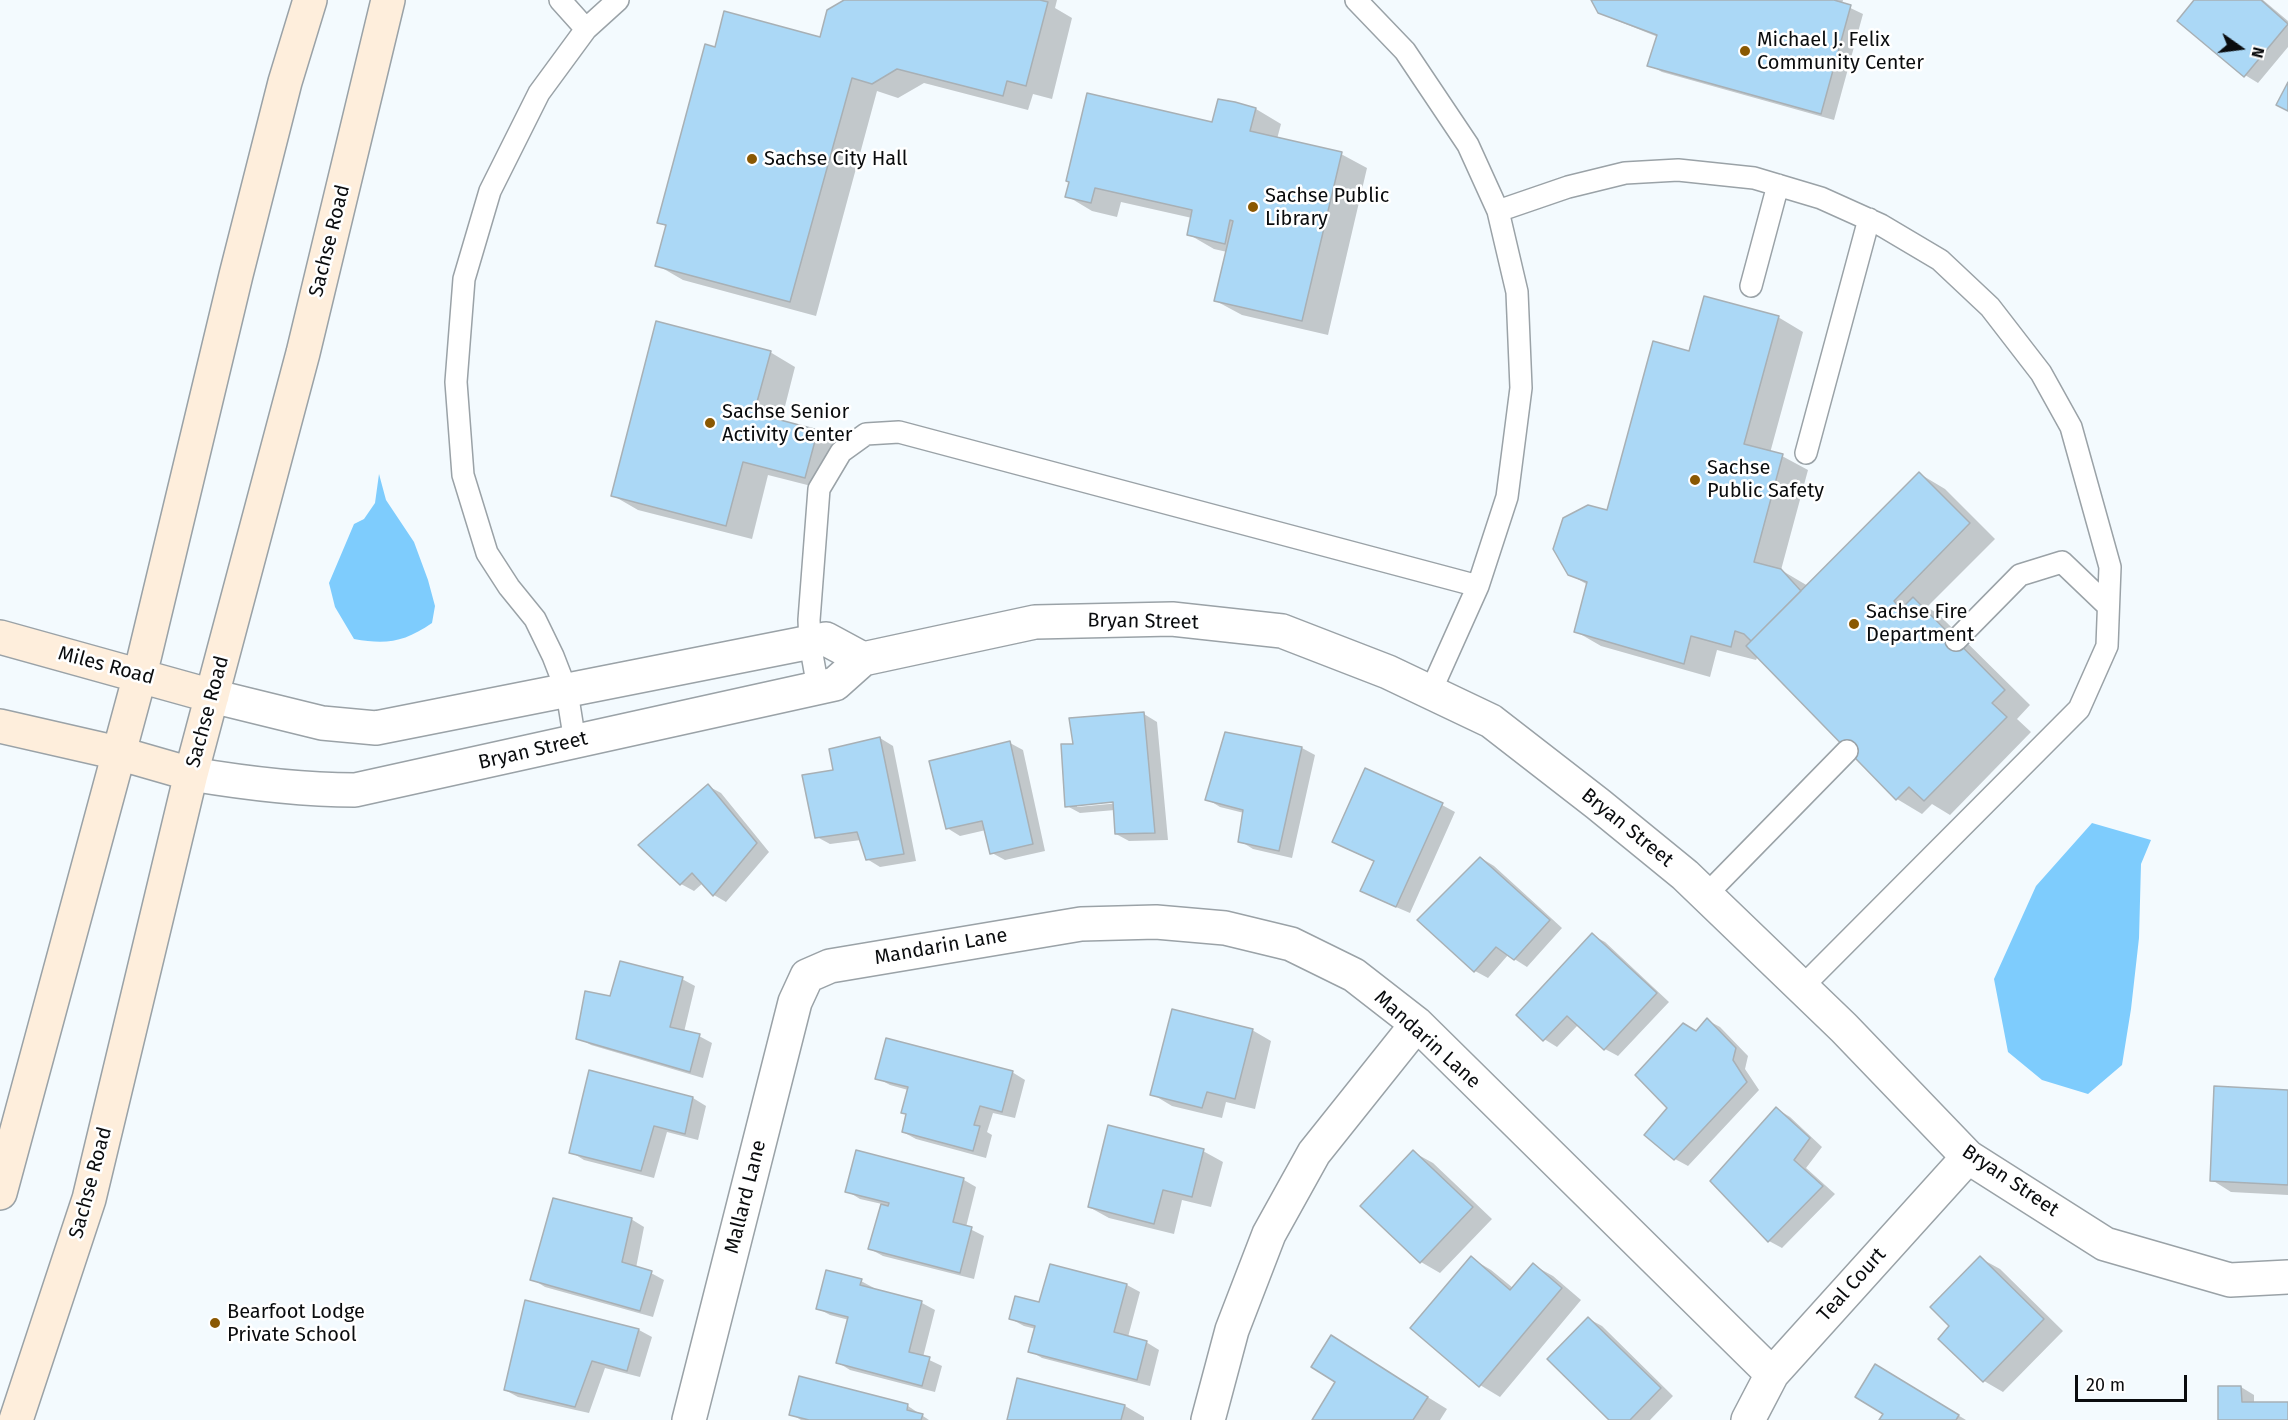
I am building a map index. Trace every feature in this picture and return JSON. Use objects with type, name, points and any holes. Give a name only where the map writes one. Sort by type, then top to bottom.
[{"type":"main road","points":[[0,1193],[140,675],[285,82],[310,0]]},
{"type":"main road","name":"Sachse Road","points":[[16,1420],[89,1200],[191,774],[303,353],[388,0]]},
{"type":"main road","name":"Miles Road","points":[[0,637],[212,696]]},
{"type":"main road","points":[[0,726],[118,753],[191,774]]},
{"type":"street","name":"Bryan Street","points":[[191,774],[311,790],[354,790],[836,684],[862,659],[1035,622],[1172,618],[1282,631],[1388,672],[1491,722],[1598,804],[1685,874],[1844,1028],[1968,1157],[2105,1244],[2230,1280],[2288,1277]]},
{"type":"street","points":[[212,696],[322,723],[376,728],[826,639],[862,659]]},
{"type":"street","name":"Mandarin Lane","points":[[807,976],[830,966],[1081,924],[1156,922],[1225,927],[1291,945],[1354,975],[1417,1024],[1772,1374]]},
{"type":"street","name":"Mallard Lane","points":[[689,1420],[795,1002],[807,976]]},
{"type":"street","points":[[1208,1420],[1232,1330],[1269,1234],[1314,1153],[1417,1024]]},
{"type":"street","name":"Teal Court","points":[[1748,1420],[1772,1374],[1968,1157]]},
{"type":"lane","points":[[560,0],[586,29]]},
{"type":"lane","points":[[574,742],[567,692],[535,619],[509,587],[487,553],[463,476],[456,382],[464,279],[490,191],[539,93],[586,29],[618,0]]},
{"type":"lane","points":[[1356,0],[1405,51],[1468,145],[1498,211],[1517,292],[1521,388],[1508,497],[1478,586],[1430,693]]},
{"type":"lane","points":[[1498,211],[1568,187],[1625,173],[1678,170],[1754,178],[1821,198],[1869,219],[1940,260],[1989,307],[2041,373],[2071,427],[2110,567],[2107,646],[2079,709],[1802,987]]},
{"type":"lane","points":[[1751,286],[1778,185]]},
{"type":"lane","points":[[1806,453],[1869,219]]},
{"type":"lane","points":[[818,688],[810,643],[809,614],[819,489],[841,452],[866,434],[899,432],[1478,586]]},
{"type":"lane","points":[[1956,640],[2020,575],[2062,562],[2108,606]]},
{"type":"lane","points":[[1706,895],[1847,751]]},
{"type":"water","points":[[379,474],[386,500],[414,542],[435,606],[432,623],[404,638],[386,642],[354,639],[335,607],[329,583],[354,524],[364,519],[375,503]]},
{"type":"water","points":[[2092,823],[2151,840],[2141,864],[2139,938],[2122,1065],[2088,1094],[2042,1080],[2008,1052],[1994,979],[2036,886]]},
{"type":"building","name":"Sachse City Hall","points":[[844,0],[1040,0],[1048,2],[1026,86],[1007,81],[1003,96],[897,69],[872,84],[852,78],[790,302],[655,266],[666,225],[657,223],[705,44],[715,47],[724,11],[820,37],[827,10]]},
{"type":"building","name":"Michael J. Felix Community Center","points":[[1591,0],[1834,0],[1851,5],[1821,114],[1647,66],[1657,35],[1598,13]]},
{"type":"building","points":[[2194,0],[2261,0],[2288,24],[2244,77],[2177,21]]},
{"type":"building","points":[[2288,82],[2288,111],[2276,105]]},
{"type":"building","name":"Sachse Public Library","points":[[1087,93],[1212,122],[1218,99],[1235,102],[1256,108],[1250,131],[1342,152],[1302,321],[1214,301],[1233,221],[1230,220],[1225,244],[1187,235],[1192,210],[1095,188],[1091,203],[1065,197],[1069,182],[1066,181]]},
{"type":"building","name":"Sachse Public Safety","points":[[1704,296],[1779,316],[1744,444],[1783,454],[1754,562],[1781,569],[1801,591],[1751,641],[1744,634],[1735,631],[1731,647],[1691,636],[1684,664],[1574,632],[1587,582],[1568,575],[1553,549],[1563,518],[1588,505],[1607,510],[1653,341],[1689,351]]},
{"type":"building","name":"Sachse Senior Activity Center","points":[[656,321],[771,351],[754,413],[818,430],[805,478],[743,462],[726,526],[611,496]]},
{"type":"building","name":"Sachse Fire Department","points":[[1919,472],[1970,523],[1894,601],[1901,609],[1913,597],[2005,690],[1992,703],[2007,717],[1924,801],[1909,787],[1896,800],[1746,646]]},
{"type":"building","points":[[1144,712],[1155,833],[1115,834],[1113,802],[1065,807],[1061,744],[1073,744],[1069,718]]},
{"type":"building","points":[[1225,732],[1302,747],[1279,851],[1238,842],[1243,810],[1205,800]]},
{"type":"building","points":[[880,737],[904,854],[866,860],[857,832],[815,838],[802,775],[833,770],[829,749]]},
{"type":"building","points":[[1010,741],[1033,844],[990,854],[982,821],[946,829],[929,761]]},
{"type":"building","points":[[1365,768],[1443,803],[1396,907],[1360,891],[1374,861],[1332,842]]},
{"type":"building","points":[[708,784],[757,843],[713,896],[692,873],[680,885],[638,845]]},
{"type":"building","points":[[1480,857],[1550,920],[1514,960],[1496,947],[1474,972],[1417,920]]},
{"type":"building","points":[[1592,933],[1657,993],[1604,1050],[1567,1016],[1543,1041],[1516,1015]]},
{"type":"building","points":[[620,961],[683,977],[670,1027],[700,1034],[690,1072],[576,1039],[585,991],[610,996]]},
{"type":"building","points":[[1172,1009],[1253,1029],[1235,1099],[1207,1092],[1202,1108],[1150,1095]]},
{"type":"building","points":[[1707,1018],[1736,1048],[1733,1060],[1747,1082],[1674,1160],[1644,1135],[1667,1108],[1635,1075],[1683,1023],[1696,1031]]},
{"type":"building","points":[[886,1038],[1013,1071],[1002,1112],[980,1106],[974,1125],[980,1126],[973,1151],[902,1132],[906,1114],[901,1113],[908,1087],[875,1079]]},
{"type":"building","points":[[589,1070],[693,1097],[685,1134],[654,1126],[641,1171],[569,1153]]},
{"type":"building","points":[[2214,1086],[2288,1090],[2288,1185],[2210,1181]]},
{"type":"building","points":[[1776,1107],[1810,1138],[1794,1160],[1823,1186],[1768,1242],[1710,1181]]},
{"type":"building","points":[[1108,1125],[1204,1149],[1192,1197],[1163,1190],[1154,1224],[1088,1207]]},
{"type":"building","points":[[856,1150],[964,1178],[953,1222],[972,1227],[960,1273],[868,1249],[881,1204],[888,1206],[889,1203],[845,1192]]},
{"type":"building","points":[[1413,1150],[1473,1207],[1420,1263],[1360,1206]]},
{"type":"building","points":[[553,1198],[632,1218],[622,1262],[652,1271],[640,1311],[530,1280]]},
{"type":"building","points":[[1471,1256],[1510,1290],[1533,1263],[1562,1288],[1479,1387],[1410,1328]]},
{"type":"building","points":[[1980,1256],[2044,1319],[1983,1382],[1938,1339],[1949,1326],[1930,1307]]},
{"type":"building","points":[[1050,1264],[1127,1284],[1114,1332],[1147,1341],[1137,1380],[1028,1352],[1035,1326],[1009,1319],[1015,1296],[1039,1302]]},
{"type":"building","points":[[826,1270],[862,1279],[860,1285],[922,1301],[909,1352],[930,1357],[922,1386],[836,1363],[848,1317],[816,1309]]},
{"type":"building","points":[[525,1300],[639,1329],[627,1371],[592,1361],[575,1407],[504,1390]]},
{"type":"building","points":[[1588,1317],[1661,1388],[1630,1420],[1609,1420],[1547,1359]]},
{"type":"building","points":[[1331,1335],[1428,1397],[1413,1420],[1312,1420],[1335,1382],[1311,1367]]},
{"type":"building","points":[[1875,1364],[1959,1415],[1956,1420],[1879,1420],[1883,1414],[1855,1397]]},
{"type":"building","points":[[799,1376],[908,1404],[907,1410],[923,1414],[921,1420],[809,1420],[789,1415]]},
{"type":"building","points":[[1017,1378],[1125,1405],[1121,1420],[1007,1420]]},
{"type":"building","points":[[2218,1386],[2241,1386],[2242,1402],[2288,1402],[2288,1420],[2218,1420]]},
{"type":"place","name":"Michael J. Felix Community Center","points":[[1745,51]]},
{"type":"place","name":"Sachse City Hall","points":[[752,159]]},
{"type":"place","name":"Sachse Public Library","points":[[1253,207]]},
{"type":"place","name":"Sachse Senior Activity Center","points":[[710,423]]},
{"type":"place","name":"Sachse Public Safety","points":[[1695,480]]},
{"type":"place","name":"Sachse Fire Department","points":[[1854,624]]},
{"type":"place","name":"Bearfoot Lodge Private School","points":[[215,1323]]}]
